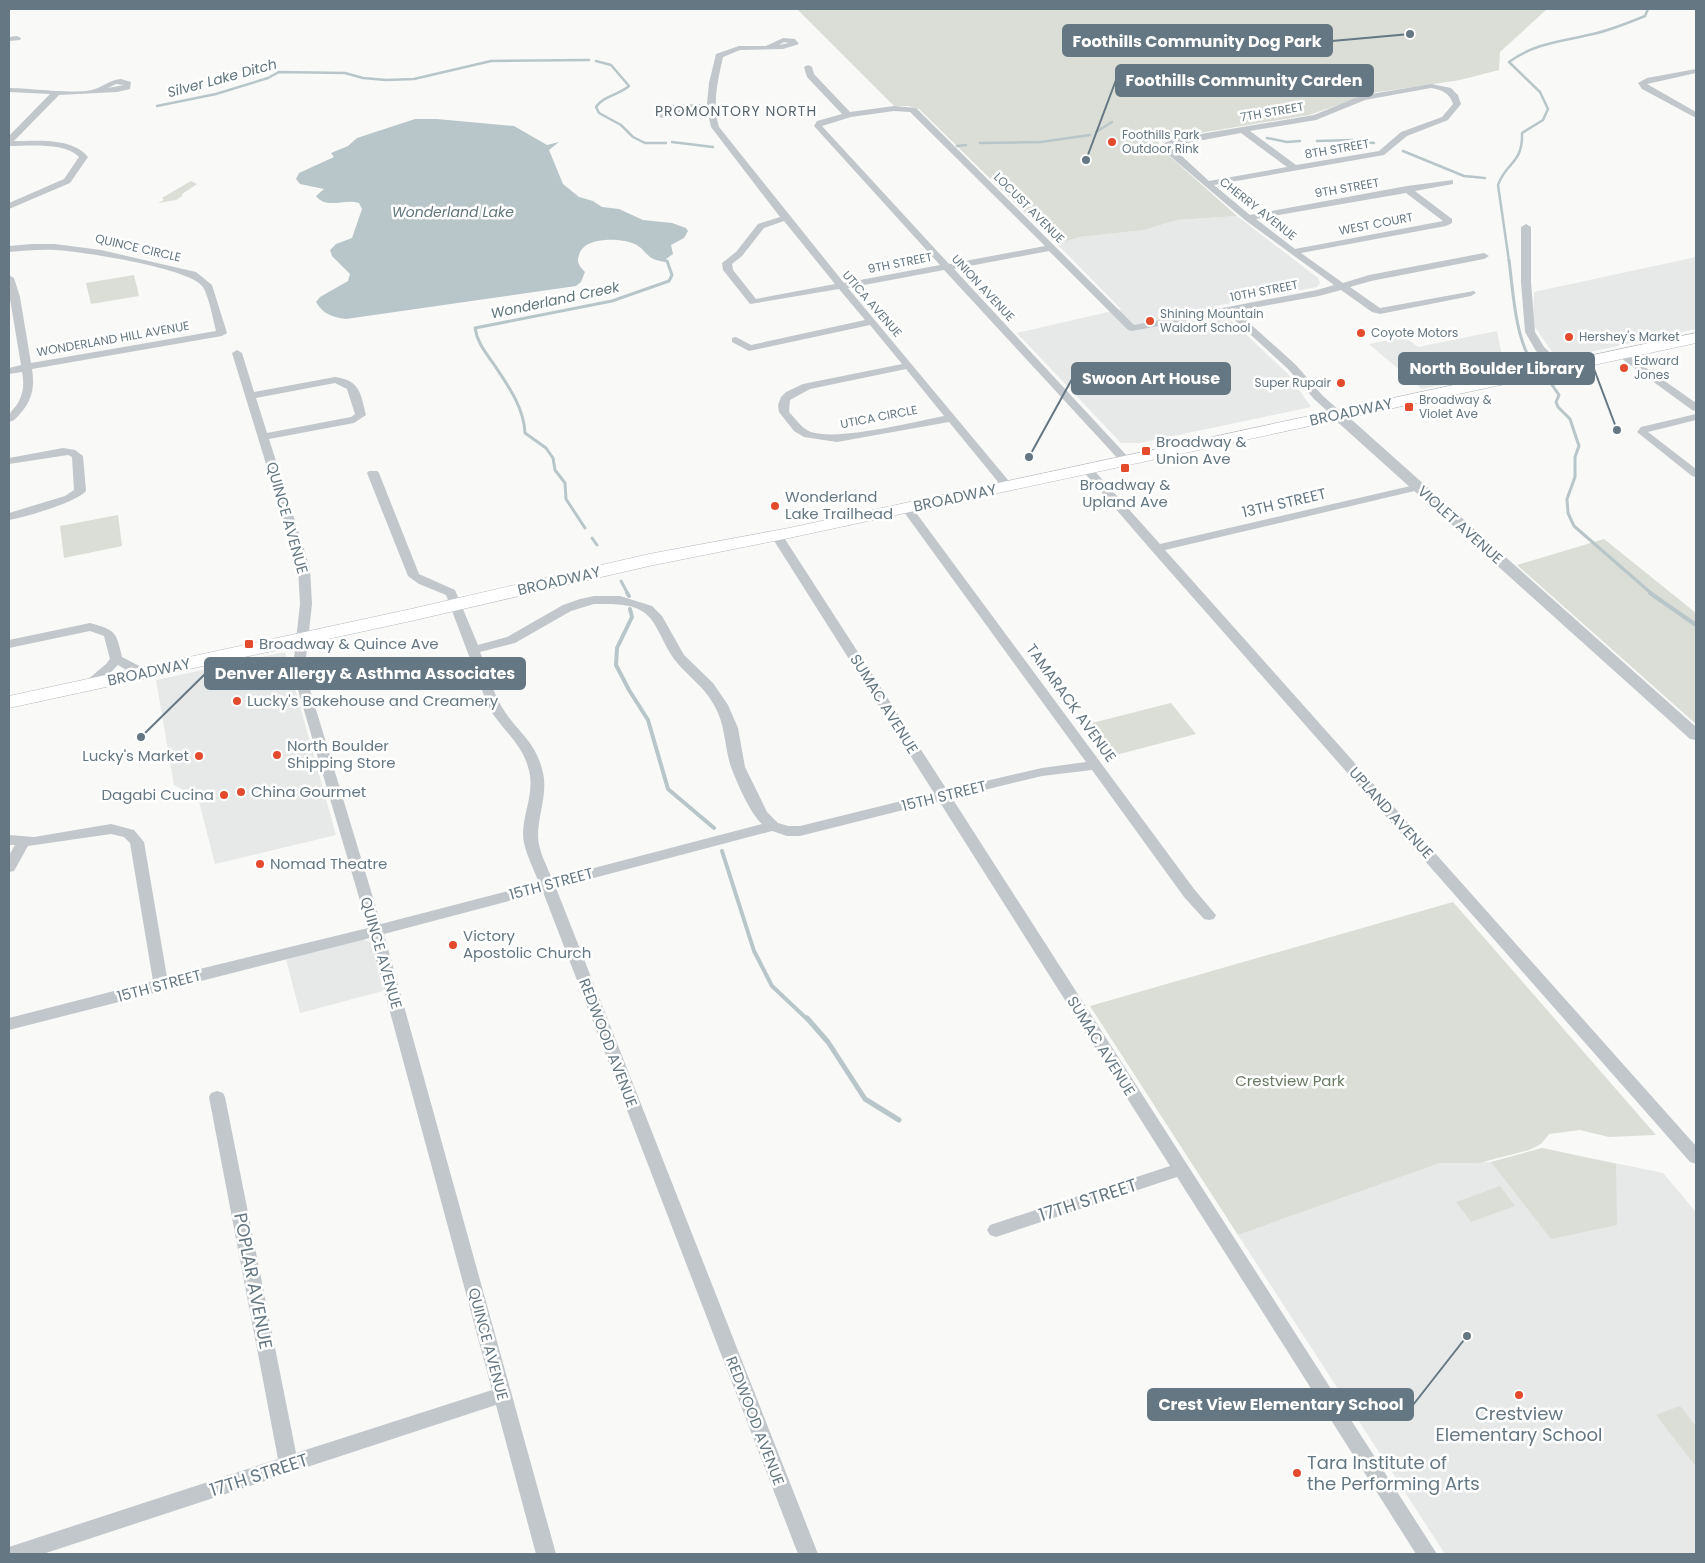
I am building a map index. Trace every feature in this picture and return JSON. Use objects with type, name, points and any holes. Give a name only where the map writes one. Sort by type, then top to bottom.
[{"type":"main road","name":"BROADWAY","points":[[9,702],[648,560],[778,536],[1696,338]]},
{"type":"street","points":[[685,107],[710,106],[719,56],[738,48],[766,48]]},
{"type":"street","points":[[808,67],[810,75],[848,115]]},
{"type":"street","points":[[1696,71],[1648,80],[1642,83],[1645,87],[1696,115]]},
{"type":"street","name":"7TH STREET","points":[[1166,145],[1171,142],[1316,117],[1378,94],[1439,86]]},
{"type":"street","name":"8TH STREET","points":[[1207,184],[1372,156],[1386,150],[1396,138],[1444,120],[1457,104],[1456,96],[1439,86]]},
{"type":"street","points":[[9,90],[56,94],[99,90]]},
{"type":"street","points":[[9,142],[56,94]]},
{"type":"street","name":"UTICA AVENUE","points":[[710,106],[711,117],[721,135],[785,218],[1007,486]]},
{"type":"street","name":"LOCUST AVENUE","points":[[848,115],[907,108],[913,110],[1132,328]]},
{"type":"street","name":"UNION AVENUE","points":[[848,115],[820,123],[818,126],[1125,460]]},
{"type":"street","points":[[1243,130],[1295,169]]},
{"type":"street","points":[[9,142],[70,147],[83,154],[84,157],[67,180],[9,206]]},
{"type":"street","name":"CHERRY AVENUE","points":[[1166,145],[1167,149],[1248,218],[1372,308],[1380,311],[1471,293]]},
{"type":"street","name":"9TH STREET","points":[[1248,218],[1450,182]]},
{"type":"street","name":"WEST COURT","points":[[1293,252],[1449,221],[1407,189]]},
{"type":"street","name":"9TH STREET","points":[[785,218],[761,226],[739,254],[727,263],[728,270],[754,302],[1051,248]]},
{"type":"street","points":[[1526,227],[1526,282],[1530,332],[1540,349],[1560,367]]},
{"type":"street","name":"QUINCE CIRCLE","points":[[9,249],[37,245],[67,246],[193,274],[207,285],[222,333]]},
{"type":"street","name":"10TH STREET","points":[[1132,328],[1320,293],[1369,278],[1484,256]]},
{"type":"street","points":[[9,278],[16,297],[27,368],[28,394],[23,404],[9,419]]},
{"type":"street","name":"VIOLET AVENUE","points":[[1229,310],[1292,367],[1318,398],[1696,735]]},
{"type":"street","points":[[736,340],[750,352],[871,322]]},
{"type":"street","name":"WONDERLAND HILL AVENUE","points":[[9,371],[89,355],[222,333]]},
{"type":"street","name":"QUINCE AVENUE","points":[[237,353],[304,568],[306,589],[300,658],[302,683],[376,931],[546,1554]]},
{"type":"street","points":[[1622,354],[1696,408]]},
{"type":"street","name":"UTICA CIRCLE","points":[[908,366],[807,386],[790,394],[783,405],[784,412],[798,429],[808,435],[821,439],[837,439],[950,418]]},
{"type":"street","points":[[250,396],[335,380],[344,381],[352,386],[361,415],[354,420],[262,437]]},
{"type":"street","points":[[1696,417],[1645,429],[1642,432],[1696,474]]},
{"type":"street","points":[[9,461],[62,451],[71,452],[77,456],[80,491],[69,498],[9,517]]},
{"type":"street","name":"UPLAND AVENUE","points":[[1087,469],[1696,1157]]},
{"type":"street","name":"REDWOOD AVENUE","points":[[374,473],[414,576],[420,580],[445,588],[451,593],[501,718],[520,737],[536,768],[538,785],[530,829],[531,843],[808,1554]]},
{"type":"street","name":"13TH STREET","points":[[1156,548],[1419,487]]},
{"type":"street","name":"TAMARACK AVENUE","points":[[907,508],[1190,893],[1209,915]]},
{"type":"street","name":"SUMAC AVENUE","points":[[778,536],[1180,1170],[1427,1554]]},
{"type":"street","points":[[474,650],[511,640],[567,608],[580,603],[594,600],[623,600],[648,609],[656,616],[679,657],[708,686],[721,705],[731,728],[738,767],[761,815],[773,826]]},
{"type":"street","points":[[9,644],[90,627],[105,631],[110,635],[116,659],[111,667],[91,684]]},
{"type":"street","points":[[116,659],[142,673]]},
{"type":"street","name":"15TH STREET","points":[[9,1024],[376,931],[773,826],[787,831],[800,831],[1042,772],[1096,765]]},
{"type":"street","points":[[9,866],[16,841],[34,842],[99,829],[119,830],[129,833],[137,842],[161,984]]},
{"type":"street","name":"POPLAR AVENUE","points":[[217,1097],[288,1465]]},
{"type":"street","name":"17TH STREET","points":[[996,1230],[1180,1170]]},
{"type":"street","name":"17TH STREET","points":[[15,1554],[502,1395]]},
{"type":"shaded area","name":"Shining Mountain Waldorf School","points":[[1237,216],[1318,278],[1320,283],[1317,287],[1216,306],[1289,375],[1311,407],[1140,443],[1121,443],[1017,333],[1121,309],[1057,244],[1080,237],[1144,230],[1177,220]]},
{"type":"shaded area","points":[[1696,257],[1696,329],[1557,359],[1533,324],[1534,292]]},
{"type":"shaded area","points":[[1497,331],[1505,371],[1422,389],[1369,344],[1405,337],[1418,347]]},
{"type":"shaded area","points":[[285,652],[336,835],[215,864],[198,798],[174,785],[156,680]]},
{"type":"shaded area","points":[[358,938],[371,942],[383,991],[300,1013],[286,959]]},
{"type":"shaded area","name":"Crestview Elementary School","points":[[1542,1148],[1663,1173],[1696,1212],[1696,1554],[1445,1554],[1238,1235],[1440,1163],[1491,1162]]},
{"type":"green space","points":[[797,9],[1547,9],[1500,52],[1499,70],[1460,80],[1373,93],[1309,115],[1164,139],[1159,142],[1158,146],[1237,216],[1177,220],[1144,230],[1080,237],[1057,244],[919,109],[908,106],[894,106]]},
{"type":"green space","points":[[191,181],[197,184],[176,200],[158,203],[164,200],[162,198]]},
{"type":"green space","points":[[134,275],[139,296],[91,304],[86,283]]},
{"type":"green space","points":[[118,515],[122,546],[64,558],[60,526]]},
{"type":"green space","points":[[1604,539],[1696,613],[1696,724],[1517,565]]},
{"type":"green space","points":[[1171,703],[1196,734],[1112,756],[1107,755],[1084,725]]},
{"type":"green space","name":"Crestview Park","points":[[1453,902],[1656,1135],[1609,1137],[1580,1130],[1549,1134],[1541,1144],[1529,1150],[1479,1163],[1440,1163],[1238,1235],[1090,1006]]},
{"type":"green space","points":[[1542,1148],[1616,1164],[1617,1225],[1551,1239],[1491,1162]]},
{"type":"green space","points":[[1500,1186],[1515,1206],[1471,1222],[1456,1202]]},
{"type":"green space","points":[[1680,1406],[1696,1426],[1696,1463],[1694,1464],[1656,1415]]},
{"type":"water","name":"Wonderland Lake","points":[[415,119],[437,119],[514,126],[547,145],[559,142],[549,150],[563,184],[579,197],[593,201],[602,207],[619,209],[643,220],[672,223],[686,228],[688,231],[684,238],[671,245],[673,254],[665,262],[652,258],[637,245],[626,241],[602,240],[587,245],[582,249],[578,258],[579,265],[585,272],[581,282],[576,286],[346,319],[332,316],[325,312],[316,302],[320,297],[348,281],[350,274],[332,256],[330,250],[336,244],[352,238],[362,209],[359,203],[330,203],[320,200],[316,196],[324,189],[300,184],[296,179],[299,173],[334,157],[331,153],[348,146],[357,138]]},
{"type":"waterway","points":[[1509,261],[1498,185],[1501,177],[1520,151],[1522,133],[1543,120],[1548,109],[1540,92],[1509,62],[1539,47],[1626,24],[1645,16],[1648,9]]},
{"type":"waterway","name":"Silver Lake Ditch","points":[[157,106],[216,94],[268,78],[279,72],[345,73],[363,78],[386,80],[414,79],[491,61],[589,60]]},
{"type":"waterway","name":"Silver Lake Ditch","points":[[596,61],[611,65],[629,86],[599,103],[596,107],[599,113],[621,125],[633,137],[645,143],[666,143]]},
{"type":"waterway","name":"Silver Lake Ditch","points":[[1096,132],[1112,122]]},
{"type":"waterway","name":"Silver Lake Ditch","points":[[980,143],[1041,142],[1090,135]]},
{"type":"waterway","name":"Silver Lake Ditch","points":[[1267,138],[1287,142],[1300,141]]},
{"type":"waterway","name":"Silver Lake Ditch","points":[[1317,141],[1353,140],[1374,143]]},
{"type":"waterway","name":"Silver Lake Ditch","points":[[672,142],[713,147]]},
{"type":"waterway","name":"Silver Lake Ditch","points":[[957,146],[966,145]]},
{"type":"waterway","name":"Silver Lake Ditch","points":[[1403,151],[1464,176],[1485,178]]},
{"type":"waterway","points":[[1509,260],[1519,328],[1522,341],[1533,364]]},
{"type":"waterway","name":"Wonderland Creek","points":[[585,528],[566,499],[565,483],[555,470],[553,458],[546,448],[525,433],[522,414],[518,405],[482,347],[475,328],[612,301],[669,281],[672,275],[667,261]]},
{"type":"waterway","points":[[1548,379],[1559,395],[1556,402],[1558,407],[1570,419],[1579,446],[1575,457],[1575,477],[1567,499],[1568,513],[1574,526],[1652,594]]},
{"type":"waterway","name":"Wonderland Creek","points":[[592,538],[597,545]]},
{"type":"waterway","name":"Wonderland Creek","points":[[621,581],[628,594]]},
{"type":"waterway","points":[[1650,593],[1696,625]]},
{"type":"waterway","name":"Wonderland Creek","points":[[630,609],[632,617],[617,648],[616,665],[648,720],[668,789],[714,828]]},
{"type":"waterway","name":"Wonderland Creek","points":[[722,851],[754,951],[772,986],[808,1020]]},
{"type":"waterway","name":"Wonderland Creek","points":[[807,1018],[828,1042],[865,1099],[899,1120]]},
{"type":"place","name":"Foothills Community Dog Park","points":[[1410,34]]},
{"type":"place","name":"Foothills Park Outdoor Rink","points":[[1112,142]]},
{"type":"place","name":"Foothills Community Carden","points":[[1086,160]]},
{"type":"place","name":"Shining Mountain Waldorf School","points":[[1150,321]]},
{"type":"place","name":"Coyote Motors","points":[[1361,333]]},
{"type":"place","name":"Hershey's Market","points":[[1569,337]]},
{"type":"place","name":"Edward Jones","points":[[1624,368]]},
{"type":"place","name":"Super Rupair","points":[[1341,383]]},
{"type":"place","name":"Broadway & Violet Ave","points":[[1409,407]]},
{"type":"place","name":"North Boulder Library","points":[[1617,430]]},
{"type":"place","name":"Broadway & Union Ave","points":[[1146,451]]},
{"type":"place","name":"Swoon Art House","points":[[1029,457]]},
{"type":"place","name":"Broadway & Upland Ave","points":[[1125,468]]},
{"type":"place","name":"Wonderland Lake Trailhead","points":[[775,506]]},
{"type":"place","name":"Broadway & Quince Ave","points":[[249,644]]},
{"type":"place","name":"Lucky's Bakehouse and Creamery","points":[[237,701]]},
{"type":"place","name":"Denver Allergy & Asthma Associates","points":[[141,737]]},
{"type":"place","name":"North Boulder Shipping Store","points":[[277,755]]},
{"type":"place","name":"Lucky's Market","points":[[199,756]]},
{"type":"place","name":"China Gourmet","points":[[241,792]]},
{"type":"place","name":"Dagabi Cucina","points":[[224,795]]},
{"type":"place","name":"Nomad Theatre","points":[[260,864]]},
{"type":"place","name":"Victory Apostolic Church","points":[[453,945]]},
{"type":"place","name":"Crest View Elementary School","points":[[1467,1336]]},
{"type":"place","name":"Crestview Elementary School","points":[[1519,1395]]},
{"type":"place","name":"Tara Institute of the Performing Arts","points":[[1297,1473]]},
{"type":"district","name":"PROMONTORY NORTH","points":[[736,111]]}]
